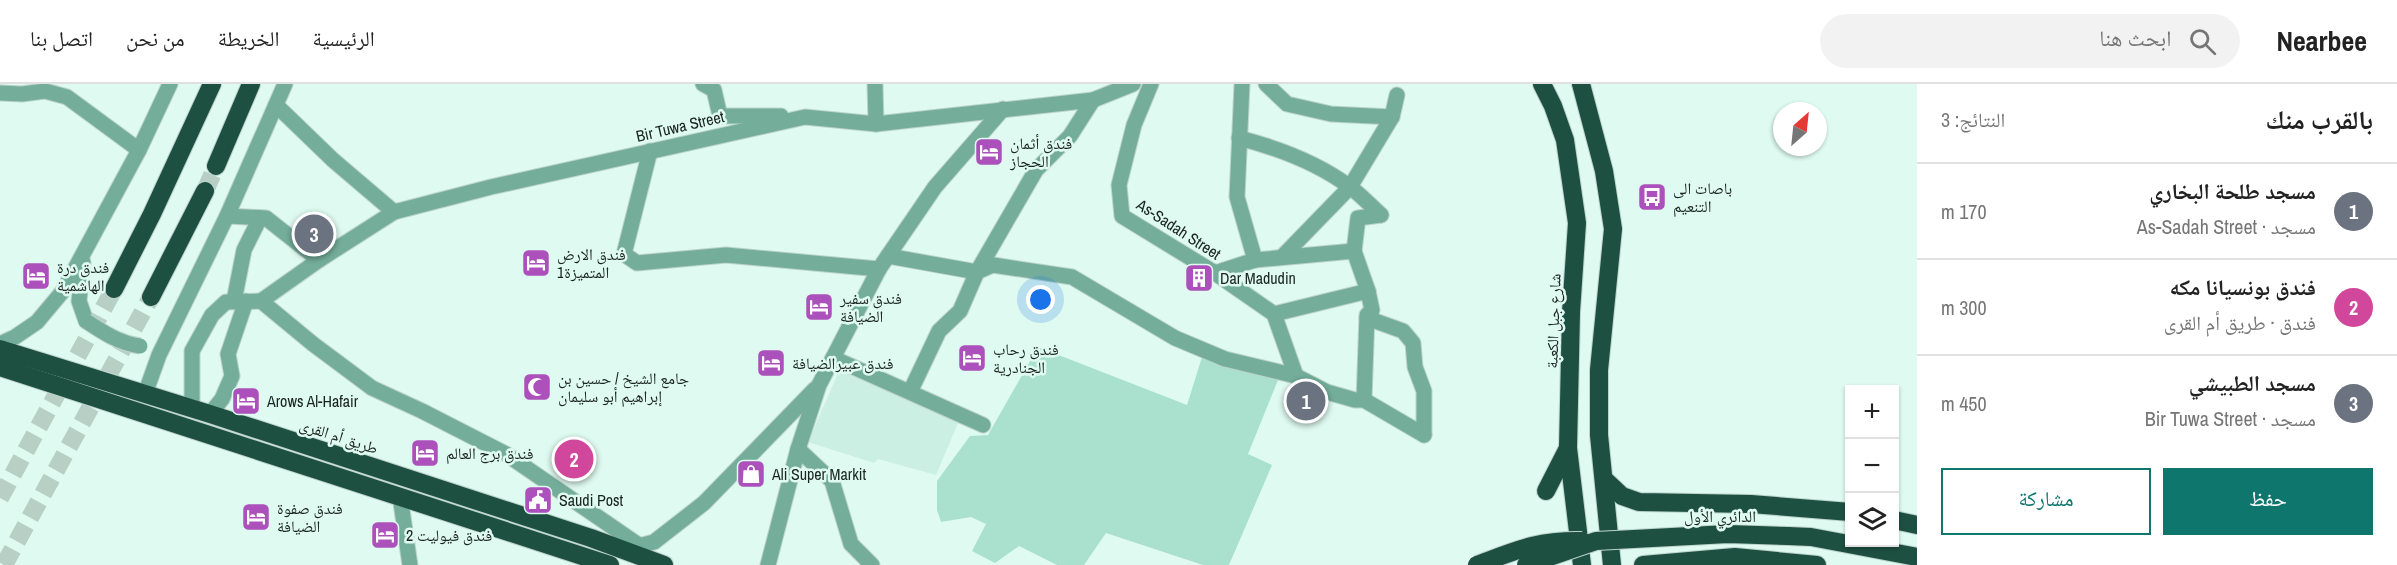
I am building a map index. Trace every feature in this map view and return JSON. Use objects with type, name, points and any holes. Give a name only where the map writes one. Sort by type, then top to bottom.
[{"type":"highway","points":[[114,289],[152,214],[212,84]]},
{"type":"highway","points":[[216,166],[251,84]]},
{"type":"highway","name":"شارع جبل الكعبة","points":[[1542,84],[1553,106],[1565,140],[1577,223],[1571,312],[1568,448],[1582,565]]},
{"type":"highway","points":[[1581,84],[1604,171],[1613,229],[1599,370],[1599,435],[1612,565]]},
{"type":"highway","points":[[151,297],[205,191]]},
{"type":"highway","name":"طريق أم القرى","points":[[0,349],[633,548],[664,565]]},
{"type":"highway","points":[[0,367],[400,496],[590,562],[610,565]]},
{"type":"highway","points":[[1546,491],[1568,448]]},
{"type":"highway","points":[[1605,480],[1622,496],[1639,502],[1751,504],[1845,512]]},
{"type":"highway","points":[[1899,521],[1917,525]]},
{"type":"highway","name":"الدائري الأول","points":[[1526,565],[1596,541],[1728,534],[1811,537],[1917,557]]},
{"type":"highway","points":[[1477,565],[1530,544],[1559,540],[1596,541]]},
{"type":"highway","points":[[590,562],[633,548]]},
{"type":"highway","points":[[1643,565],[1735,557],[1817,565]]},
{"type":"street","points":[[0,344],[37,322],[63,291],[139,150],[170,84]]},
{"type":"street","points":[[145,394],[159,355],[227,216],[285,84]]},
{"type":"street","points":[[875,84],[876,124]]},
{"type":"street","name":"Bir Tuwa Street","points":[[192,408],[192,351],[212,315],[226,302],[247,301],[319,260],[394,212],[805,117],[876,124],[1092,100],[1133,84]]},
{"type":"street","name":"As-Sadah Street","points":[[1151,84],[1134,125],[1119,185],[1122,216],[1215,273],[1274,314]]},
{"type":"street","points":[[1242,84],[1237,197],[1255,260]]},
{"type":"street","points":[[1266,84],[1287,104],[1331,114],[1392,117]]},
{"type":"street","points":[[710,86],[720,116],[805,117]]},
{"type":"street","points":[[0,93],[21,94],[45,91],[67,97],[139,150]]},
{"type":"street","points":[[1282,257],[1350,187],[1392,117],[1397,95]]},
{"type":"street","points":[[910,392],[939,332],[960,311],[977,272],[1036,170],[1070,136],[1092,100]]},
{"type":"street","points":[[276,105],[333,160],[394,212]]},
{"type":"street","points":[[768,565],[798,449],[819,385],[884,262],[935,187],[1003,109]]},
{"type":"street","points":[[1239,138],[1268,145],[1306,161],[1350,187],[1381,215],[1358,218],[1354,251],[1372,310],[1367,315],[1364,400]]},
{"type":"street","points":[[650,151],[624,254],[637,263],[726,255],[884,262],[977,272],[993,265],[1072,277],[1174,338],[1225,359],[1296,376],[1327,392],[1354,400],[1364,400],[1424,435],[1424,391],[1415,367],[1413,343],[1403,332],[1367,318]]},
{"type":"street","points":[[227,216],[266,218],[319,260]]},
{"type":"street","points":[[210,414],[222,399],[232,376],[228,354],[247,301],[244,250],[260,218]]},
{"type":"street","points":[[1215,273],[1255,260],[1354,251]]},
{"type":"street","points":[[84,253],[79,301],[86,321],[112,338],[140,346],[156,342],[175,321]]},
{"type":"street","points":[[1296,376],[1274,314],[1368,291]]},
{"type":"street","points":[[247,301],[312,344],[372,388],[506,454],[633,548],[654,542],[704,503],[819,385]]},
{"type":"street","points":[[833,358],[983,425]]},
{"type":"street","points":[[798,449],[832,481],[851,544],[872,565]]},
{"type":"street","points":[[400,496],[410,565]]},
{"type":"shaded area","points":[[1038,347],[1187,405],[1203,354],[1278,380],[1248,454],[1272,465],[1229,565],[1203,565],[1106,533],[1084,565],[1057,565],[1019,546],[995,563],[972,551],[986,524],[971,517],[941,522],[937,510],[937,481],[970,436],[988,435]]},
{"type":"shaded area","points":[[840,369],[899,394],[958,423],[936,475],[878,459],[874,463],[808,442]]},
{"type":"tunnel","points":[[205,191],[216,166]]},
{"type":"tunnel","points":[[0,498],[114,289]]},
{"type":"tunnel","points":[[4,565],[151,297]]},
{"type":"place","name":"فندق أثمان الحجاز","points":[[989,152]]},
{"type":"place","name":"باصات الى التنعيم","points":[[1652,197]]},
{"type":"place","name":"مسجد الطبيشي","points":[[314,234]]},
{"type":"place","name":"فندق الارض المتميزة1","points":[[536,263]]},
{"type":"place","name":"فندق درة الهاشمية","points":[[36,276]]},
{"type":"place","name":"Dar Madudin","points":[[1199,278]]},
{"type":"place","name":"فندق سفير الضيافة","points":[[819,307]]},
{"type":"place","name":"فندق رحاب الجنادرية","points":[[972,358]]},
{"type":"place","name":"فندق عبيرالضيافة","points":[[771,363]]},
{"type":"place","name":"جامع الشيخ / حسين بن إبراهيم أبو سليمان","points":[[537,387]]},
{"type":"place","name":"Arows Al-Hafair","points":[[246,401]]},
{"type":"place","name":"مسجد طلحة البخاري","points":[[1306,401]]},
{"type":"place","name":"فندق برج العالم","points":[[425,453]]},
{"type":"place","name":"فندق بونسيانا مكه","points":[[574,459]]},
{"type":"place","name":"Ali Super Markit","points":[[751,474]]},
{"type":"place","name":"Saudi Post","points":[[538,500]]},
{"type":"place","name":"فندق صفوة الضيافة","points":[[256,517]]},
{"type":"place","name":"فندق فيوليت 2","points":[[385,535]]}]
